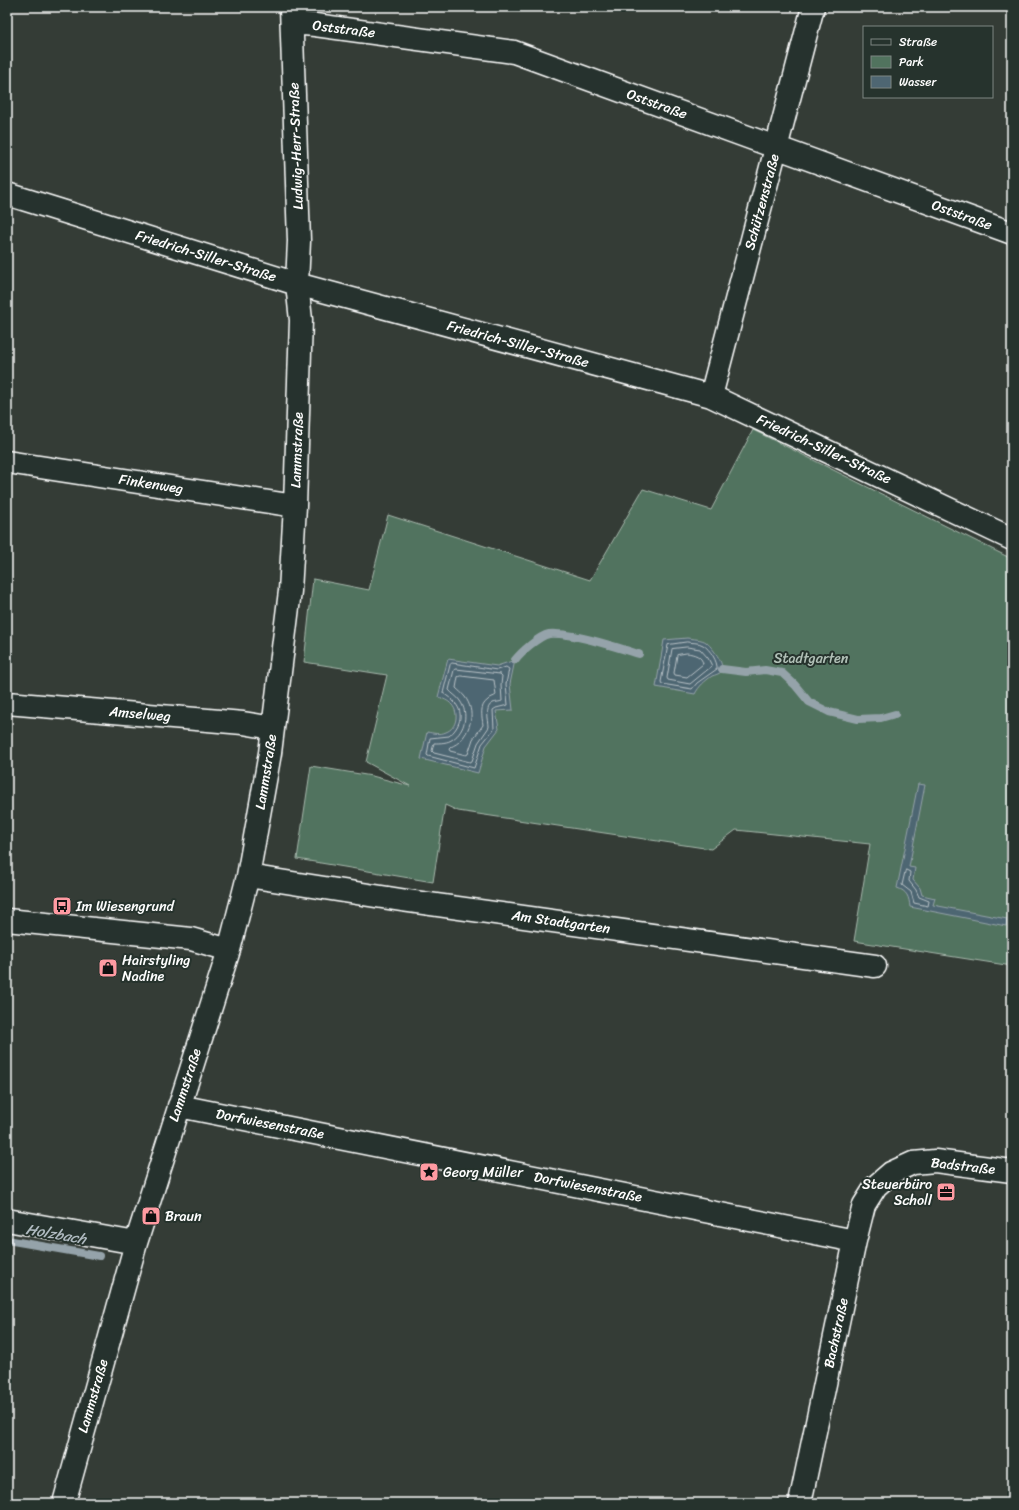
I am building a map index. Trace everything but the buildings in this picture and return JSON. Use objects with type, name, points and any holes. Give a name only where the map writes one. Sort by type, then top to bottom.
[{"type":"street","name":"Schützenstraße","points":[[711,396],[813,7]]},
{"type":"street","name":"Oststraße","points":[[291,15],[315,24],[514,52],[1012,233]]},
{"type":"street","name":"Ludwig-Herr-Straße","points":[[291,15],[299,241],[297,284]]},
{"type":"street","name":"Friedrich-Siller-Straße","points":[[7,194],[297,284],[711,396],[1012,538]]},
{"type":"street","name":"Lammstraße","points":[[64,1503],[136,1243],[229,950],[248,876],[270,753],[290,591],[295,506],[301,320],[297,284]]},
{"type":"street","name":"Finkenweg","points":[[7,462],[295,506]]},
{"type":"street","name":"Amselweg","points":[[7,703],[243,723],[273,728]]},
{"type":"street","name":"Am Stadtgarten","points":[[248,876],[401,900],[875,966]]},
{"type":"street","points":[[7,920],[191,939],[229,950]]},
{"type":"street","name":"Dorfwiesenstraße","points":[[179,1106],[855,1241]]},
{"type":"street","name":"Badstraße","points":[[891,1173],[913,1163],[935,1161],[1012,1171]]},
{"type":"street","name":"Bachstraße","points":[[800,1503],[855,1241],[864,1205],[876,1186],[891,1173]]},
{"type":"street","points":[[7,1220],[136,1243]]},
{"type":"green space","name":"Stadtgarten","points":[[753,430],[1012,559],[1012,966],[854,941],[870,844],[736,830],[711,849],[458,811],[445,805],[433,882],[297,859],[311,766],[372,776],[410,786],[366,762],[387,675],[304,662],[313,579],[369,590],[388,515],[590,580],[643,489],[711,510]]},
{"type":"water","points":[[687,638],[702,640],[708,644],[720,660],[722,669],[721,672],[712,676],[698,689],[695,694],[656,687],[664,640]]},
{"type":"water","points":[[448,659],[497,666],[515,660],[510,684],[513,710],[496,711],[499,729],[486,746],[478,773],[421,759],[427,732],[439,734],[444,733],[450,730],[455,724],[456,712],[454,708],[447,701],[438,697]]},
{"type":"water","points":[[918,784],[925,785],[909,867],[915,868],[913,880],[920,888],[922,895],[935,898],[933,905],[1007,919],[1006,926],[910,907],[907,895],[897,888]]},
{"type":"waterway","points":[[515,660],[535,641],[549,634],[574,636],[639,654]]},
{"type":"waterway","points":[[722,669],[746,672],[765,670],[782,673],[795,685],[809,702],[829,712],[858,719],[881,718],[895,714]]},
{"type":"waterway","name":"Holzbach","points":[[7,1240],[99,1256]]},
{"type":"place","name":"Im Wiesengrund","points":[[62,906]]},
{"type":"place","name":"Hairstyling Nadine","points":[[108,968]]},
{"type":"place","name":"Georg Müller","points":[[429,1172]]},
{"type":"place","name":"Steuerbüro Scholl","points":[[946,1192]]},
{"type":"place","name":"Braun","points":[[151,1216]]}]
